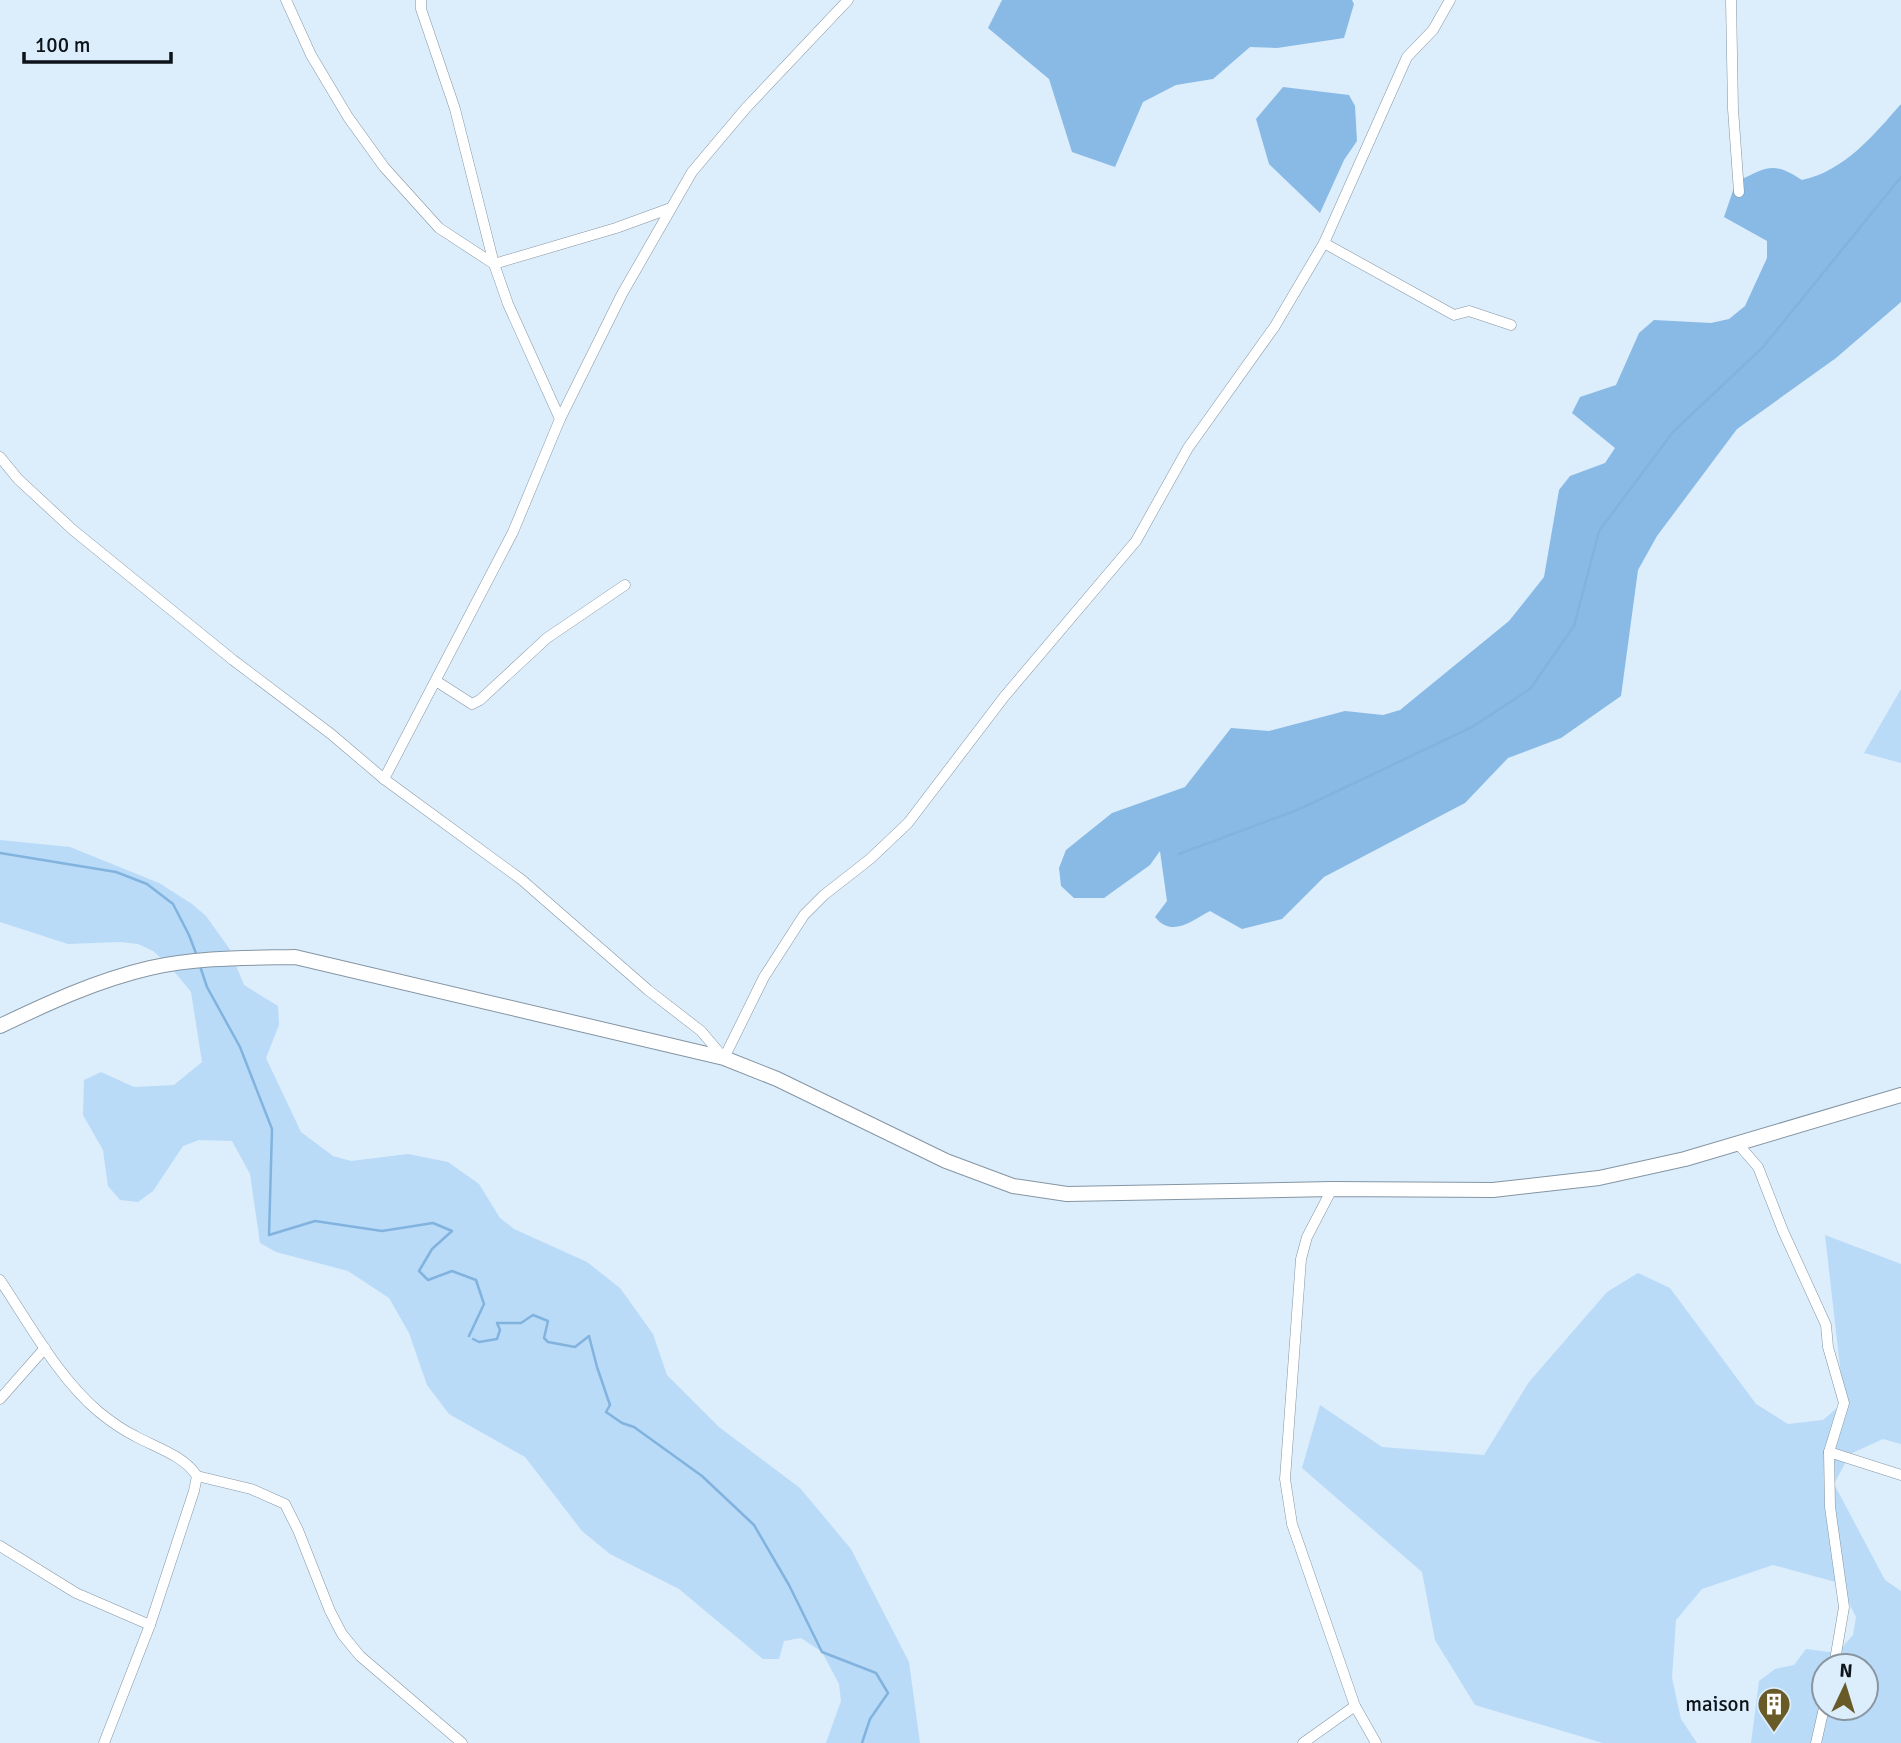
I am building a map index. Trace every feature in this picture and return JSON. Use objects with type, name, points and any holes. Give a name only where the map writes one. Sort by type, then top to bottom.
[{"type":"street","points":[[286,0],[317,65],[348,117],[384,167],[439,228],[494,264],[616,228],[671,208]]},
{"type":"street","points":[[421,0],[421,9],[455,109],[494,264],[508,304],[560,419]]},
{"type":"street","points":[[384,779],[513,532],[560,419],[622,294],[692,172],[746,108],[848,0]]},
{"type":"street","points":[[724,1058],[764,977],[804,915],[908,823],[1004,697],[1136,541],[1188,448],[1275,326],[1324,243],[1407,57],[1433,30],[1450,0]]},
{"type":"street","points":[[1731,0],[1733,110],[1739,192]]},
{"type":"street","points":[[1324,243],[1454,316],[1469,311],[1511,325]]},
{"type":"street","points":[[0,457],[18,480],[73,530],[384,779],[522,880],[648,990],[701,1031],[724,1058]]},
{"type":"street","points":[[436,681],[472,704],[480,700],[547,638],[625,585]]},
{"type":"street","points":[[0,1026],[84,988],[152,968],[224,959],[295,957],[724,1058],[777,1079],[946,1161],[1013,1186],[1067,1194],[1332,1189],[1493,1190],[1599,1178],[1685,1159],[1901,1095]]},
{"type":"street","points":[[1738,1144],[1758,1167],[1783,1231],[1826,1325],[1828,1347],[1844,1403],[1829,1452],[1830,1507],[1844,1607],[1836,1652]]},
{"type":"street","points":[[1332,1189],[1307,1237],[1301,1259],[1285,1479],[1292,1524],[1355,1706],[1376,1743]]},
{"type":"street","points":[[0,1280],[45,1348],[99,1412],[132,1435],[190,1465],[197,1476],[150,1625],[104,1743]]},
{"type":"street","points":[[0,1399],[45,1348]]},
{"type":"street","points":[[1829,1452],[1901,1475]]},
{"type":"street","points":[[197,1476],[251,1489],[285,1504],[342,1634],[360,1656],[463,1743]]},
{"type":"street","points":[[0,1546],[76,1592],[150,1625]]},
{"type":"street","points":[[1303,1743],[1355,1706]]},
{"type":"street","points":[[1816,1743],[1821,1722]]},
{"type":"shaded area","points":[[1002,0],[1352,0],[1354,4],[1344,38],[1277,48],[1250,47],[1213,79],[1176,85],[1143,102],[1115,167],[1072,152],[1049,79],[988,28]]},
{"type":"shaded area","points":[[1283,87],[1349,95],[1355,106],[1357,141],[1344,160],[1320,213],[1269,164],[1256,119]]},
{"type":"shaded area","points":[[1901,104],[1901,302],[1836,358],[1737,429],[1657,536],[1638,570],[1621,696],[1561,738],[1508,758],[1465,803],[1324,877],[1282,919],[1242,929],[1210,911],[1182,926],[1161,923],[1155,917],[1167,901],[1160,851],[1150,865],[1104,898],[1074,898],[1061,886],[1059,868],[1066,850],[1112,813],[1185,787],[1231,728],[1269,731],[1345,711],[1383,715],[1400,710],[1509,621],[1544,577],[1559,490],[1570,476],[1605,463],[1615,448],[1572,413],[1580,397],[1616,385],[1639,333],[1654,320],[1711,323],[1729,319],[1745,306],[1767,258],[1767,241],[1724,217],[1736,182],[1769,168],[1783,170],[1802,180],[1831,169],[1857,151]]},
{"type":"shaded area","points":[[1901,689],[1901,763],[1864,753]]},
{"type":"shaded area","points":[[0,840],[70,847],[159,883],[206,916],[229,948],[244,985],[278,1006],[279,1025],[266,1058],[301,1132],[333,1156],[351,1161],[408,1154],[448,1162],[479,1184],[500,1218],[514,1229],[587,1262],[620,1288],[653,1334],[667,1375],[719,1427],[800,1488],[851,1549],[909,1662],[920,1743],[826,1743],[841,1701],[839,1684],[822,1652],[801,1638],[784,1641],[779,1659],[763,1659],[679,1589],[610,1554],[582,1531],[525,1457],[449,1414],[427,1385],[409,1333],[389,1298],[348,1271],[276,1252],[260,1243],[250,1174],[232,1141],[199,1140],[183,1146],[153,1191],[138,1202],[120,1200],[108,1186],[103,1150],[83,1115],[84,1080],[101,1072],[134,1087],[174,1085],[202,1062],[191,992],[168,964],[153,951],[138,944],[68,944],[0,922]]},
{"type":"shaded area","points":[[1825,1235],[1901,1264],[1901,1444],[1883,1439],[1850,1454],[1834,1484],[1885,1580],[1901,1591],[1901,1743],[1751,1743],[1759,1681],[1775,1669],[1794,1665],[1806,1649],[1829,1652],[1810,1652],[1810,1722],[1880,1722],[1880,1652],[1838,1652],[1853,1635],[1856,1617],[1839,1583],[1773,1565],[1702,1589],[1676,1620],[1672,1678],[1681,1719],[1697,1743],[1603,1743],[1475,1705],[1435,1640],[1422,1572],[1302,1468],[1320,1405],[1382,1447],[1484,1455],[1529,1382],[1607,1292],[1638,1273],[1670,1288],[1756,1404],[1788,1424],[1823,1420],[1844,1402]]},
{"type":"waterway","points":[[1179,854],[1302,808],[1472,727],[1530,689],[1574,626],[1599,531],[1673,432],[1763,347],[1901,177]]},
{"type":"waterway","points":[[0,853],[116,872],[147,884],[173,904],[197,956]]},
{"type":"waterway","points":[[200,966],[207,987],[240,1047],[272,1129],[269,1235],[315,1221],[382,1231],[433,1223],[452,1231],[432,1249],[419,1271],[428,1280],[452,1271],[476,1280],[484,1304],[469,1336]]},
{"type":"waterway","points":[[473,1339],[479,1342],[497,1339],[500,1330],[497,1323],[521,1323],[533,1315],[548,1321],[544,1338],[548,1342],[575,1347],[589,1336],[610,1405],[606,1412],[622,1423],[634,1427],[702,1476],[754,1525],[789,1585],[822,1652],[876,1673],[888,1693],[870,1719],[862,1743]]},
{"type":"place","name":"maison","points":[[1774,1734]]}]
